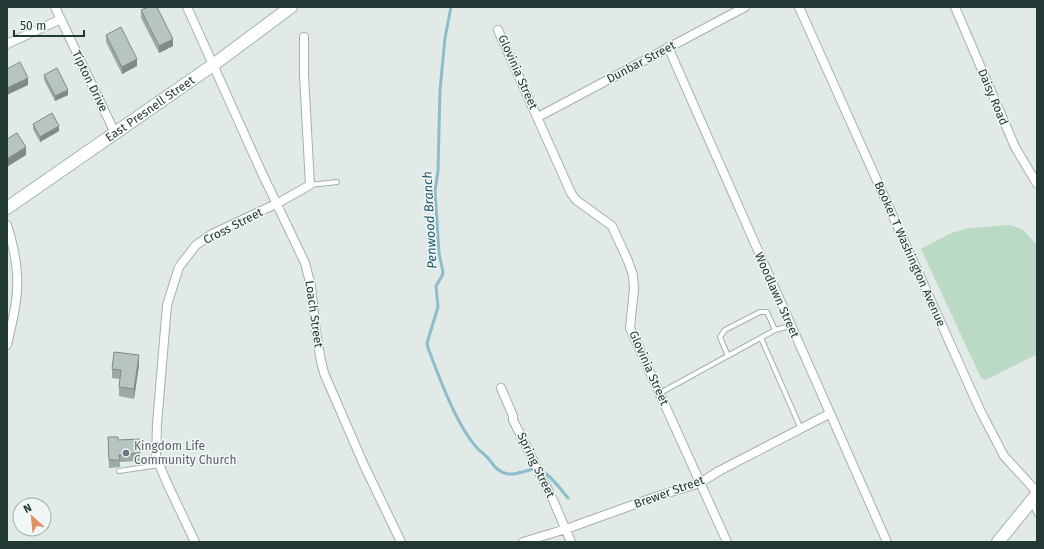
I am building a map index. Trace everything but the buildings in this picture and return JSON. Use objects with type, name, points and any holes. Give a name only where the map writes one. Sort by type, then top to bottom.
[{"type":"main road","name":"East Presnell Street","points":[[7,208],[213,65],[291,7]]},
{"type":"main road","points":[[998,542],[1035,496]]},
{"type":"street","name":"Tipton Drive","points":[[55,7],[115,133]]},
{"type":"street","name":"Loach Street","points":[[187,7],[305,263],[311,286],[316,332],[324,373],[401,542]]},
{"type":"street","name":"Dunbar Street","points":[[538,117],[745,7]]},
{"type":"street","name":"Booker T Washington Avenue","points":[[799,7],[980,410],[1004,456],[1035,496]]},
{"type":"street","name":"Daisy Road","points":[[955,7],[1015,147],[1037,184]]},
{"type":"street","points":[[7,44],[61,19]]},
{"type":"street","name":"Glovinia Street","points":[[498,30],[572,193],[576,200],[612,226],[628,261],[633,275],[634,289],[630,328],[727,542]]},
{"type":"street","points":[[304,37],[304,75],[310,185]]},
{"type":"street","name":"Woodlawn Street","points":[[668,47],[790,326],[887,542]]},
{"type":"street","name":"Cross Street","points":[[195,542],[156,457],[157,424],[167,306],[179,267],[196,245],[212,234],[278,203],[310,185]]},
{"type":"street","points":[[7,225],[14,247],[17,274],[16,297],[7,345]]},
{"type":"street","name":"Spring Street","points":[[501,388],[514,420],[571,542]]},
{"type":"street","name":"Brewer Street","points":[[523,542],[566,529],[655,497],[700,483],[719,471],[829,414]]},
{"type":"lane","points":[[310,185],[337,182]]},
{"type":"lane","points":[[728,356],[720,337],[725,330],[760,312],[767,312],[775,330]]},
{"type":"lane","points":[[659,393],[775,330],[790,326]]},
{"type":"lane","points":[[760,338],[801,429]]},
{"type":"lane","points":[[119,471],[159,465]]},
{"type":"lane","points":[[1035,496],[1037,514]]},
{"type":"green space","points":[[1010,225],[1022,229],[1037,245],[1037,354],[986,380],[981,378],[921,249],[951,233],[969,228]]},
{"type":"waterway","name":"Penwood Branch","points":[[451,7],[445,38],[440,90],[438,171],[435,191],[439,253],[443,272],[436,286],[438,307],[427,343],[428,348],[456,415],[470,440],[478,449],[497,469],[503,473],[515,474],[539,469],[548,475],[568,498]]},
{"type":"place","name":"Kingdom Life Community Church","points":[[126,453]]}]
